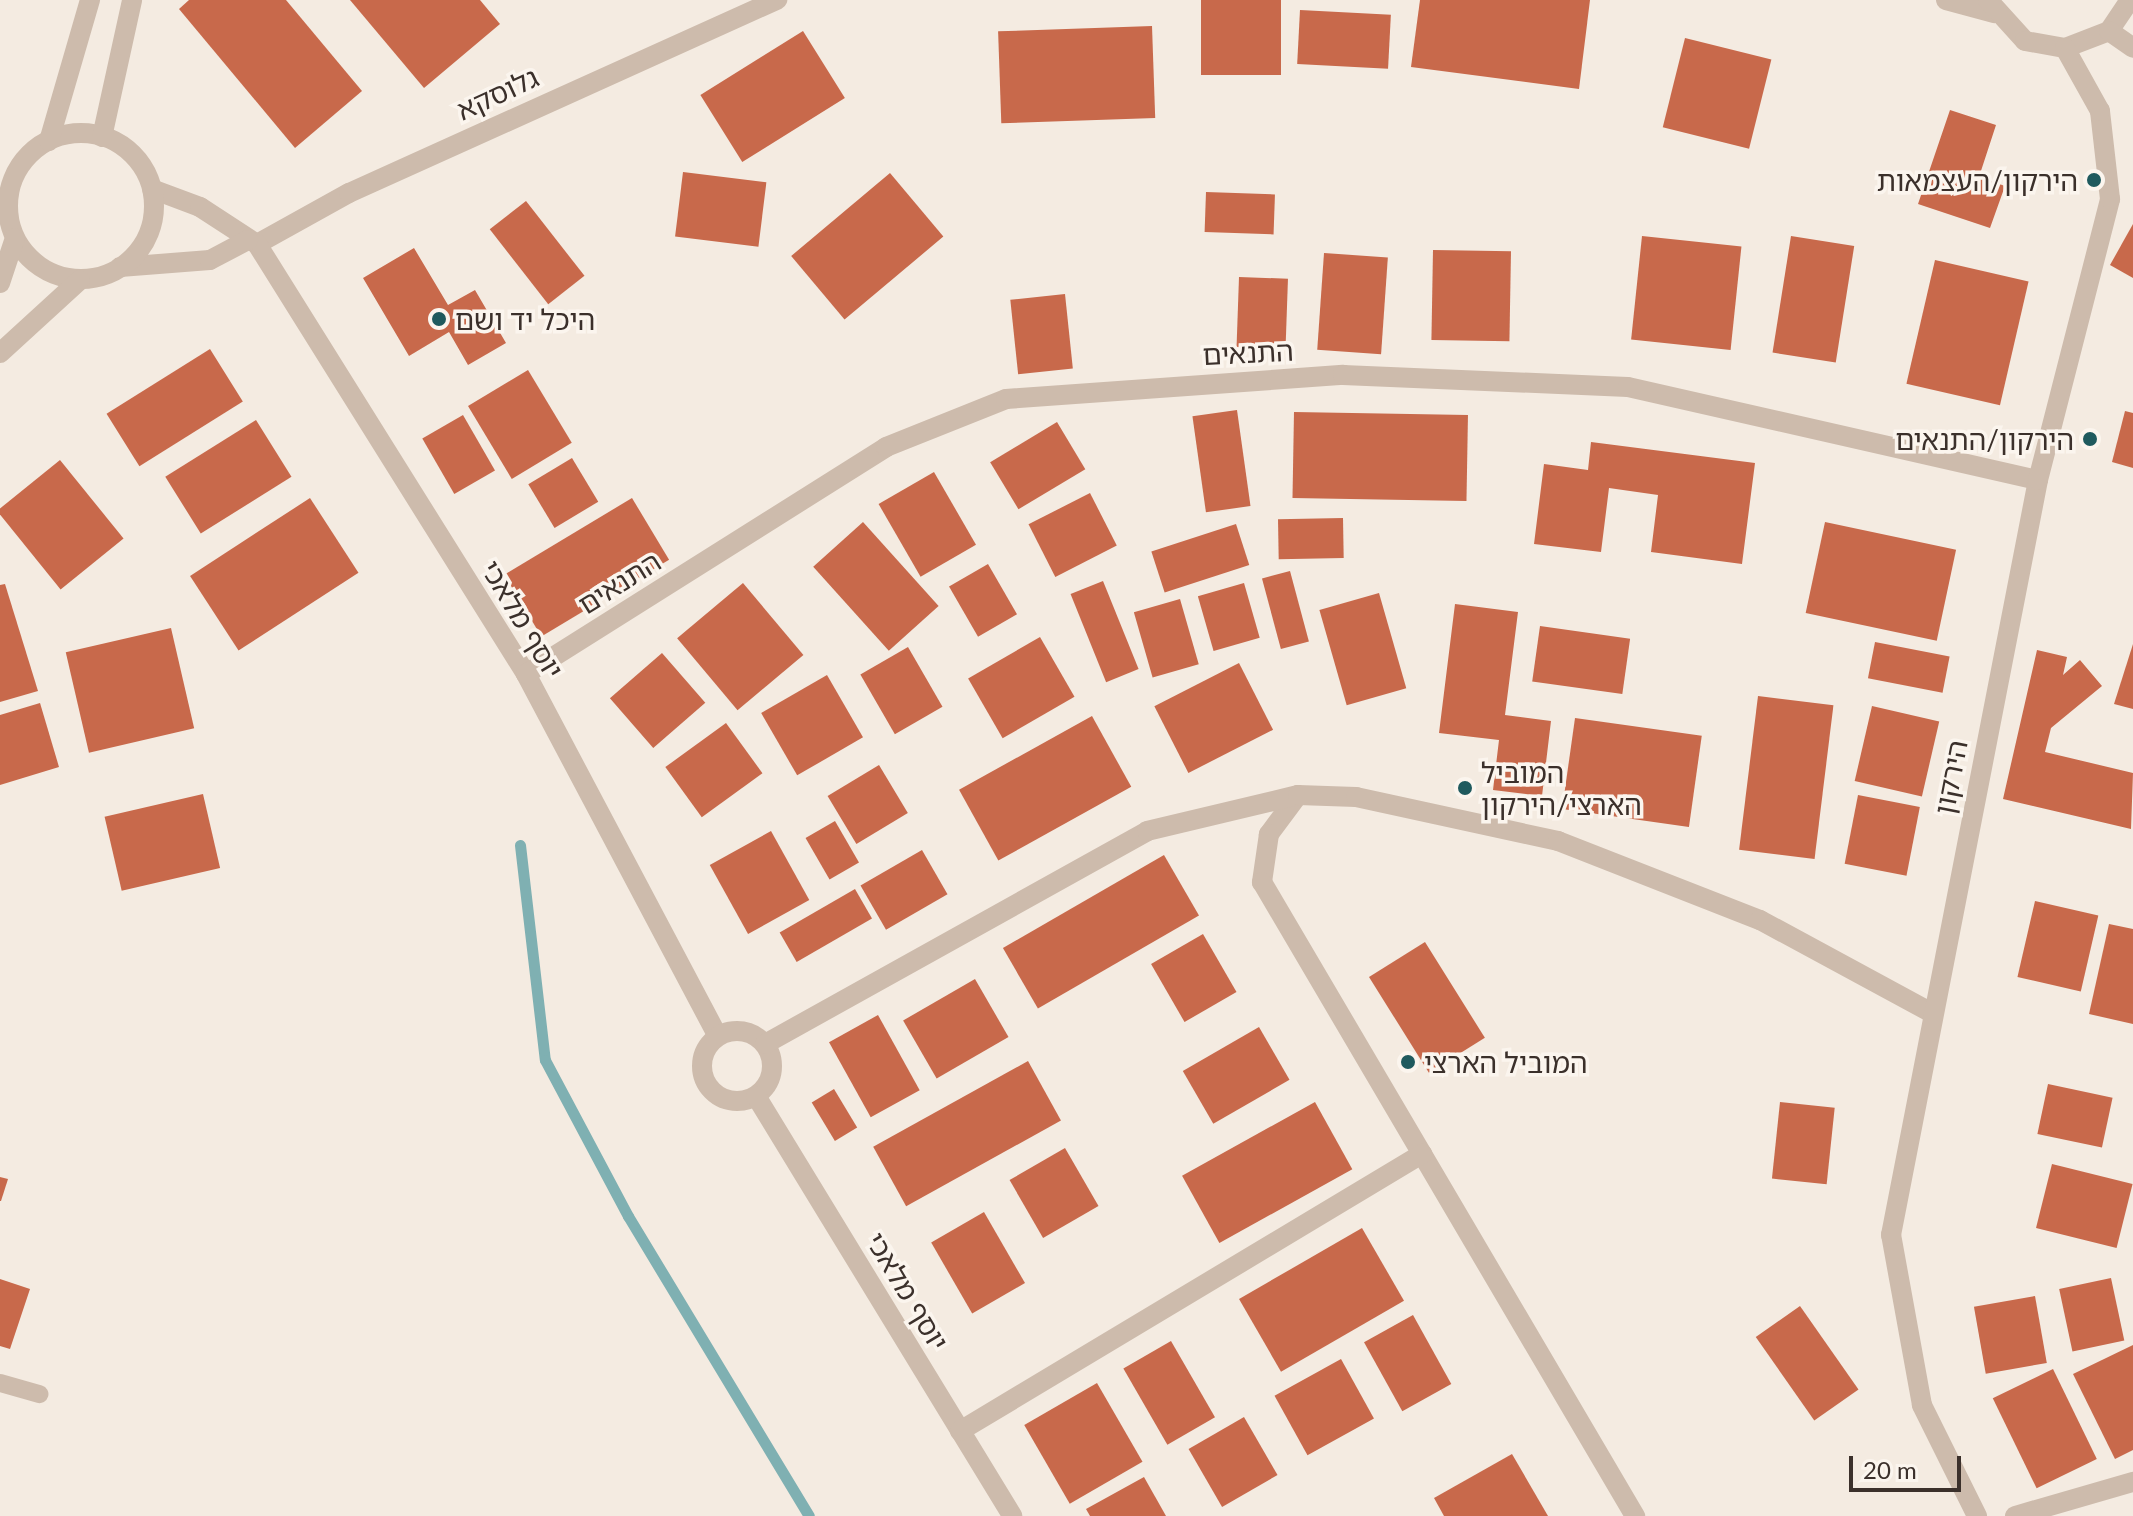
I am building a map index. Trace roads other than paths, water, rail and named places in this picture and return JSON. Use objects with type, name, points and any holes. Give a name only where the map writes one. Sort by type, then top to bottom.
[{"type":"street","points":[[49,141],[90,0]]},
{"type":"street","points":[[102,137],[132,0]]},
{"type":"street","name":"גלוסקא","points":[[120,267],[210,260],[418,161],[777,0]]},
{"type":"street","points":[[1946,0],[1991,6],[2025,41],[2065,48],[2109,31],[2130,0]]},
{"type":"street","points":[[2109,31],[2133,48]]},
{"type":"street","name":"הירקון","points":[[1977,1516],[1922,1405],[1891,1235],[2038,480],[2110,199],[2100,111],[2065,48]]},
{"type":"street","points":[[0,283],[15,238],[9,190],[24,161],[49,141],[102,137],[130,152],[152,189],[145,241],[120,267],[80,280],[0,353]]},
{"type":"street","points":[[152,189],[200,207],[252,242]]},
{"type":"street","points":[[15,238],[31,260],[80,280]]},
{"type":"street","name":"יוסף מלאכי","points":[[252,242],[526,674],[717,1035]]},
{"type":"street","name":"התנאים","points":[[526,674],[886,447],[1006,399],[1343,375],[1628,387],[2038,480]]},
{"type":"street","points":[[1298,795],[1269,834],[1262,882],[1635,1516]]},
{"type":"street","points":[[765,1044],[1147,831],[1298,795],[1356,797],[1558,841],[1760,920],[1932,1013]]},
{"type":"street","points":[[744,1031],[765,1044],[771,1077],[756,1096],[729,1100],[708,1087],[702,1055],[717,1035],[744,1031]]},
{"type":"street","name":"יוסף מלאכי","points":[[756,1096],[1012,1516]]},
{"type":"street","points":[[960,1431],[1422,1154]]},
{"type":"street","points":[[2015,1516],[2133,1482]]},
{"type":"lane","points":[[0,1383],[39,1394]]},
{"type":"waterway","points":[[520,845],[545,1060],[628,1216],[809,1516]]},
{"type":"place","name":"הירקון/העצמאות","points":[[2094,180]]},
{"type":"place","name":"היכל יד ושם","points":[[439,319]]},
{"type":"place","name":"הירקון/התנאים","points":[[2090,439]]},
{"type":"place","name":"המוביל הארצי/הירקון","points":[[1465,788]]},
{"type":"place","name":"המוביל הארצי","points":[[1408,1062]]}]
